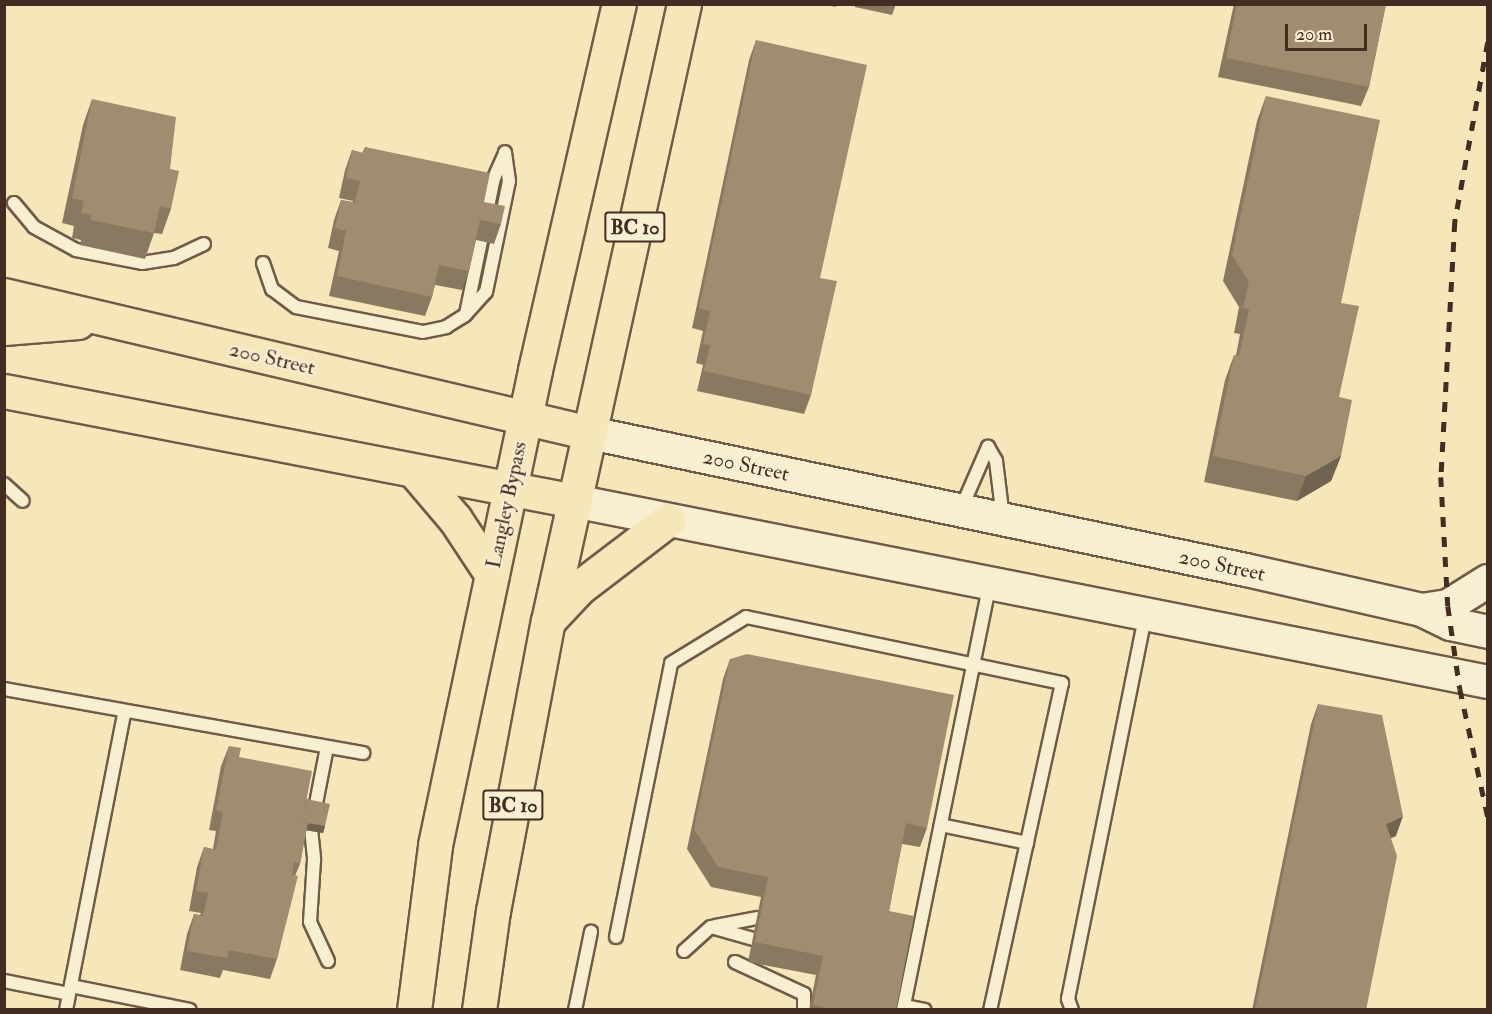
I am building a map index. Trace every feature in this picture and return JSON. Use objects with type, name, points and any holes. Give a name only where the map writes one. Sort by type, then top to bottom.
[{"type":"main road","name":"Langley Bypass","points":[[414,1010],[435,845],[525,418],[618,4]]},
{"type":"main road","name":"BC 10","points":[[479,1010],[493,911],[548,621],[684,4]]},
{"type":"main road","name":"200 Street","points":[[4,295],[590,433],[1422,610],[1451,624],[1488,632]]},
{"type":"main road","points":[[4,328],[110,320]]},
{"type":"main road","points":[[4,391],[1488,682]]},
{"type":"main road","points":[[415,472],[455,519],[492,575]]},
{"type":"main road","points":[[548,621],[580,587],[668,520]]},
{"type":"main road","points":[[1422,610],[1448,606],[1488,581]]},
{"type":"lane","points":[[263,263],[272,289],[296,307],[423,332],[446,327],[465,315],[486,292],[509,181],[506,152]]},
{"type":"lane","points":[[14,203],[34,227],[76,250],[142,263],[174,258],[204,244]]},
{"type":"lane","points":[[960,512],[988,447],[996,461],[1003,521]]},
{"type":"lane","points":[[4,484],[23,501]]},
{"type":"lane","points":[[925,1010],[904,1008],[905,972],[941,825],[990,584]]},
{"type":"lane","points":[[1072,1010],[1068,999],[1146,616]]},
{"type":"lane","points":[[616,937],[671,663],[746,617],[1062,683],[990,1010]]},
{"type":"lane","points":[[4,689],[124,713],[154,714],[363,753]]},
{"type":"lane","points":[[66,1010],[124,713]]},
{"type":"lane","points":[[327,747],[311,829],[314,860],[310,922],[328,961]]},
{"type":"lane","points":[[941,825],[1027,843]]},
{"type":"lane","points":[[684,951],[711,927],[757,918]]},
{"type":"lane","points":[[711,927],[753,939]]},
{"type":"lane","points":[[575,1010],[591,932]]},
{"type":"lane","points":[[735,962],[804,994],[804,1010]]},
{"type":"lane","points":[[4,981],[190,1010]]},
{"type":"building","points":[[1237,4],[1386,4],[1369,87],[1226,58]]},
{"type":"building","points":[[756,40],[867,65],[820,278],[837,281],[811,395],[704,371],[710,345],[703,344],[710,311],[699,308]]},
{"type":"building","points":[[1266,96],[1380,120],[1341,303],[1359,306],[1339,397],[1352,400],[1341,456],[1306,476],[1213,456],[1234,355],[1239,356],[1249,309],[1243,308],[1249,282],[1232,255]]},
{"type":"building","points":[[92,99],[176,117],[170,169],[179,171],[171,209],[160,206],[154,233],[90,220],[91,215],[81,213],[84,201],[72,198]]},
{"type":"building","points":[[365,147],[490,173],[484,202],[505,206],[501,224],[480,220],[469,271],[439,265],[432,297],[337,276],[346,231],[335,228],[341,200],[355,203],[360,181],[346,178],[352,150],[363,153]]},
{"type":"building","points":[[747,654],[954,695],[927,828],[906,823],[889,911],[914,916],[896,1010],[835,1010],[813,1005],[823,956],[755,942],[768,877],[718,867],[694,829],[730,659]]},
{"type":"building","points":[[1318,704],[1382,715],[1403,816],[1386,824],[1397,856],[1366,1010],[1255,1010]]},
{"type":"building","points":[[229,746],[241,748],[239,757],[312,771],[302,822],[308,823],[300,864],[294,862],[292,875],[298,876],[277,959],[229,950],[227,958],[187,951],[194,914],[203,916],[208,893],[196,891],[204,847],[216,850],[223,812],[216,810]]},
{"type":"building","points":[[307,799],[330,804],[325,826],[302,822]]},
{"type":"railway","points":[[1488,42],[1455,222],[1441,477],[1448,606],[1460,689],[1488,817]]}]
